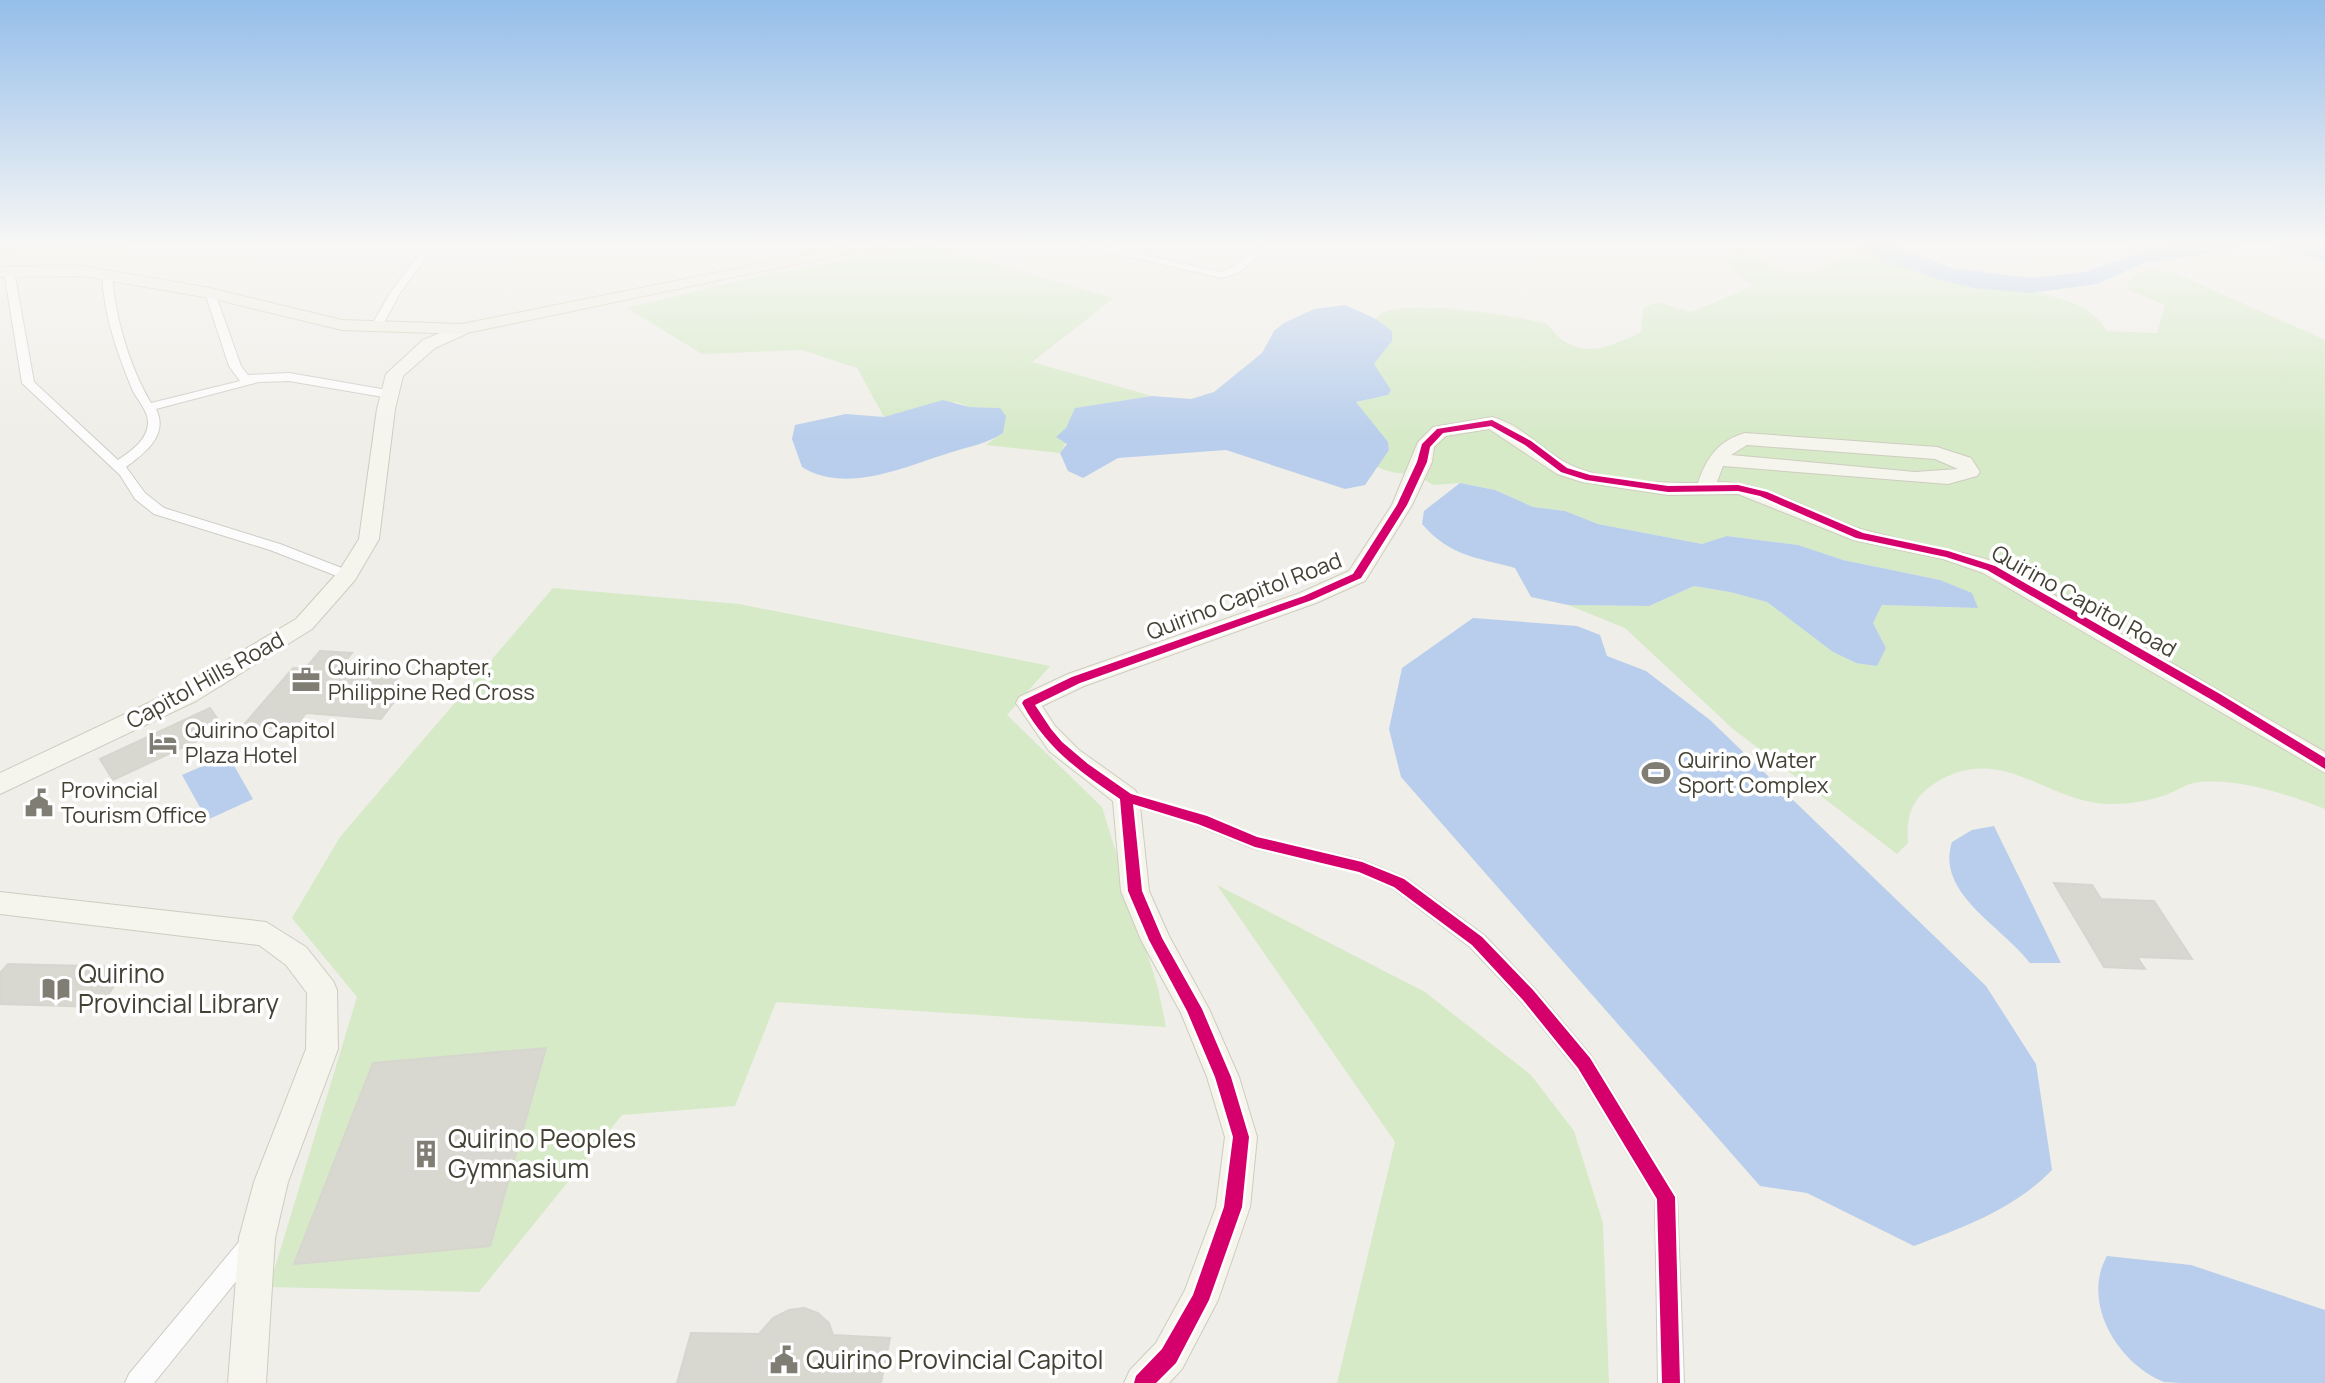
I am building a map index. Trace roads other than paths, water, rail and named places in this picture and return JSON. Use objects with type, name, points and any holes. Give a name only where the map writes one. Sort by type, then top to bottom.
[{"type":"main road","points":[[268,308],[376,328],[462,329],[569,308]]},
{"type":"street","points":[[12,308],[28,383],[118,466],[140,496],[159,511],[275,547],[347,575]]},
{"type":"street","points":[[110,308],[153,414],[154,427],[148,443],[118,466]]},
{"type":"street","points":[[215,308],[238,374],[245,379],[289,377],[389,394]]},
{"type":"street","points":[[376,328],[387,308]]},
{"type":"street","name":"Capitol Hills Road","points":[[0,784],[239,666],[304,624],[347,575],[369,539],[389,394],[395,374],[408,359],[462,329]]},
{"type":"street","points":[[148,407],[259,379]]},
{"type":"street","name":"Quirino Capitol Road","points":[[1126,797],[1066,754],[1042,728],[1028,703],[1076,680],[1308,598],[1357,576],[1402,505],[1425,446],[1440,431],[1492,423],[1519,437],[1564,470],[1627,484],[1705,490],[1738,488],[1763,494],[1860,536],[1948,554],[1991,568],[2243,712],[2325,764]]},
{"type":"street","points":[[1705,490],[1717,460],[1735,442],[1764,437],[1937,453],[1964,462],[1970,472],[1948,478],[1915,478],[1717,460]]},
{"type":"street","points":[[1143,1383],[1169,1356],[1200,1300],[1233,1207],[1241,1137],[1223,1077],[1206,1036],[1156,940],[1135,891],[1126,797],[1202,820],[1255,842],[1362,867],[1399,883],[1477,941],[1528,995],[1584,1063],[1666,1197],[1671,1383]]},
{"type":"street","points":[[0,903],[241,928],[266,934],[296,956],[322,990],[322,1049],[271,1182],[257,1238],[247,1383]]},
{"type":"street","points":[[138,1383],[257,1238]]},
{"type":"water","points":[[1351,308],[1376,319],[1392,331],[1392,341],[1374,364],[1391,390],[1388,395],[1356,402],[1388,442],[1389,450],[1365,485],[1345,489],[1226,450],[1118,458],[1083,478],[1068,471],[1060,453],[1067,444],[1056,437],[1066,428],[1075,408],[1152,396],[1191,399],[1214,392],[1262,353],[1274,331],[1314,309]]},
{"type":"water","points":[[943,400],[969,407],[1000,408],[1006,416],[1003,433],[991,440],[877,475],[838,478],[819,475],[802,467],[792,439],[795,425],[846,414],[884,417]]},
{"type":"water","points":[[1460,483],[1495,490],[1533,507],[1565,511],[1598,524],[1702,544],[1727,536],[1798,545],[1843,560],[1940,580],[1972,593],[1978,608],[1882,605],[1873,623],[1886,648],[1877,666],[1856,663],[1833,652],[1767,602],[1730,592],[1694,586],[1649,606],[1568,605],[1531,597],[1515,568],[1454,550],[1422,524],[1424,511]]},
{"type":"water","points":[[1473,618],[1577,626],[1600,635],[1607,656],[1646,671],[1710,720],[1986,986],[2036,1064],[2052,1170],[2005,1206],[1914,1246],[1807,1193],[1760,1186],[1401,777],[1389,729],[1402,668]]},
{"type":"water","points":[[228,755],[253,799],[207,820],[182,775]]},
{"type":"water","points":[[1994,826],[2061,963],[2030,963],[1974,908],[1953,877],[1949,860],[1952,842],[1972,830]]},
{"type":"water","points":[[2107,1256],[2191,1265],[2325,1310],[2325,1383],[2164,1382],[2147,1373],[2118,1346],[2101,1311],[2098,1292],[2100,1274]]},
{"type":"place","name":"Quirino Chapter, Philippine Red Cross","points":[[306,680]]},
{"type":"place","name":"Quirino Capitol Plaza Hotel","points":[[163,743]]},
{"type":"place","name":"Quirino Water Sport Complex","points":[[1656,773]]},
{"type":"place","name":"Provincial Tourism Office","points":[[39,803]]},
{"type":"place","name":"Quirino Provincial Library","points":[[56,989]]},
{"type":"place","name":"Quirino Peoples Gymnasium","points":[[426,1154]]},
{"type":"place","name":"Quirino Provincial Capitol","points":[[784,1360]]}]
